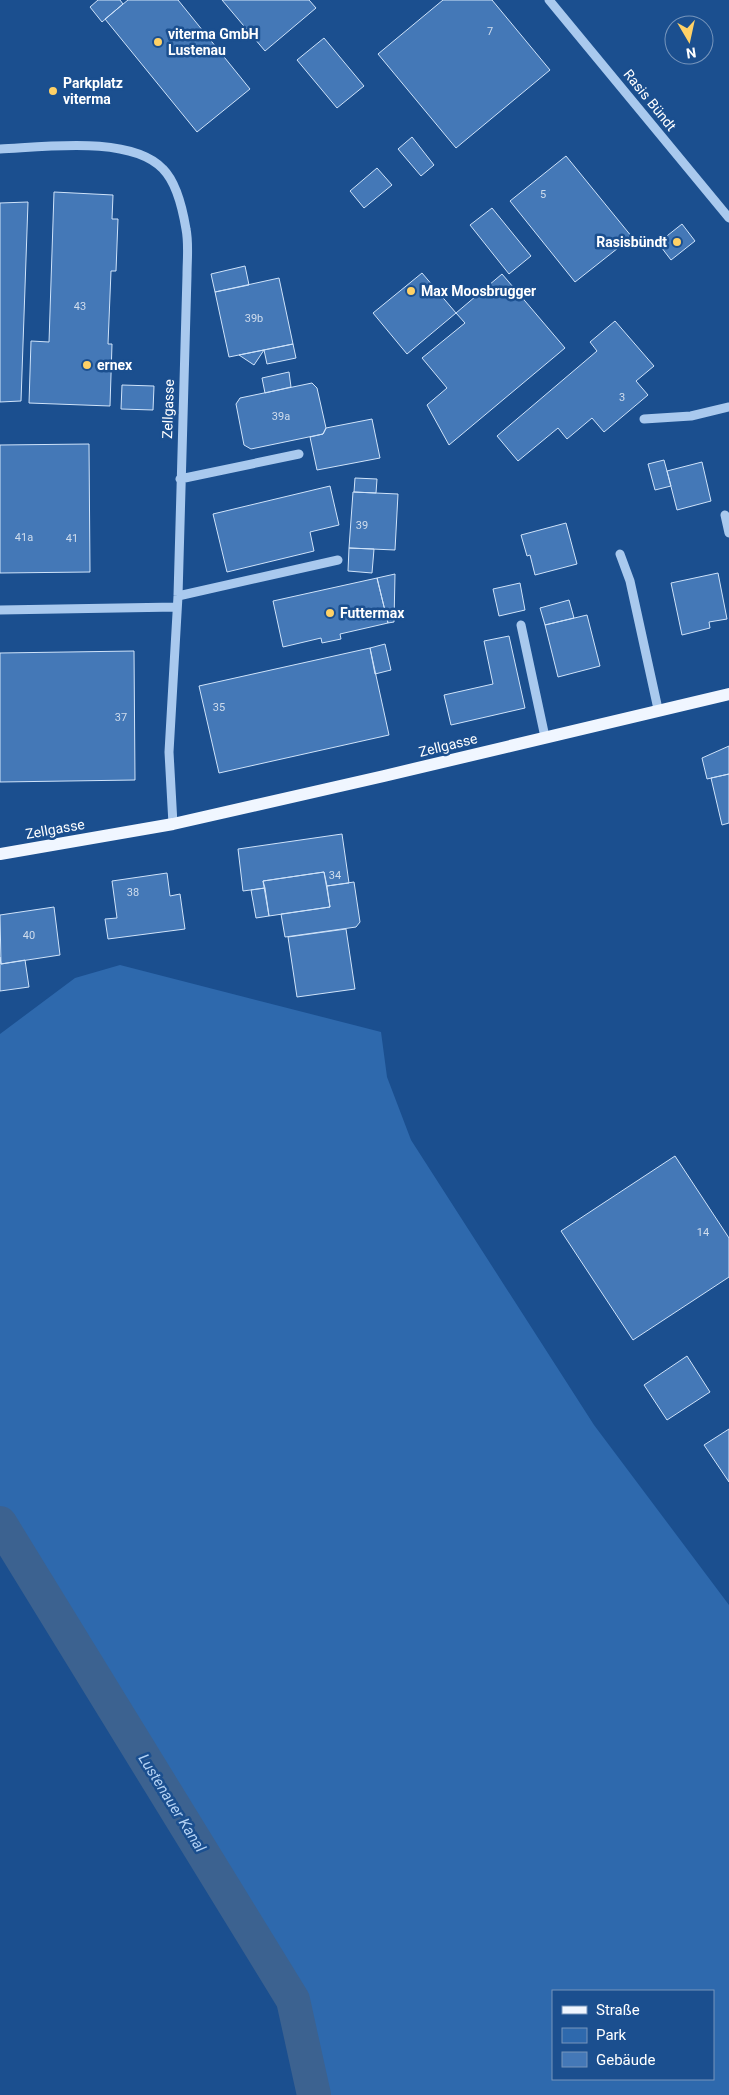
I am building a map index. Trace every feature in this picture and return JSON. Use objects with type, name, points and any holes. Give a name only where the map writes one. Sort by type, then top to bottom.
[{"type":"main road","name":"Zellgasse","points":[[0,854],[173,824],[384,776],[658,709],[729,694]]},
{"type":"street","name":"Rasis Bündt","points":[[549,0],[729,217]]},
{"type":"street","name":"Zellgasse","points":[[0,148],[96,146],[136,151],[164,169],[179,197],[187,231],[178,596],[169,752],[173,824]]},
{"type":"street","points":[[644,419],[691,416],[729,407]]},
{"type":"street","points":[[180,479],[299,454]]},
{"type":"street","points":[[725,515],[729,533]]},
{"type":"street","points":[[620,554],[630,581],[658,709]]},
{"type":"street","points":[[178,596],[338,560]]},
{"type":"street","points":[[0,610],[177,607]]},
{"type":"street","points":[[521,625],[545,736]]},
{"type":"green space","points":[[120,965],[381,1032],[387,1077],[411,1140],[594,1425],[729,1605],[729,2095],[314,2095],[293,2000],[0,1512],[0,1034],[75,978]]},
{"type":"building","points":[[98,0],[120,0],[123,4],[102,22],[90,7]]},
{"type":"building","points":[[128,0],[178,0],[250,89],[197,132],[105,19]]},
{"type":"building","points":[[222,0],[309,0],[316,8],[265,51]]},
{"type":"building","points":[[443,0],[492,0],[550,70],[456,148],[378,54]]},
{"type":"building","points":[[324,38],[364,86],[337,108],[297,60]]},
{"type":"building","points":[[412,137],[434,165],[421,176],[398,149]]},
{"type":"building","points":[[566,156],[632,237],[575,282],[510,201]]},
{"type":"building","points":[[377,168],[392,185],[364,208],[350,191]]},
{"type":"building","points":[[54,192],[113,195],[112,219],[118,219],[116,271],[111,271],[108,344],[112,344],[110,406],[29,403],[31,341],[49,342]]},
{"type":"building","points":[[28,202],[21,401],[0,402],[0,203]]},
{"type":"building","points":[[492,208],[531,256],[509,274],[470,225]]},
{"type":"building","name":"Rasisbündt","points":[[682,224],[695,241],[671,260],[658,243]]},
{"type":"building","points":[[245,266],[249,285],[215,292],[211,274]]},
{"type":"building","points":[[422,273],[456,313],[407,354],[373,313]]},
{"type":"building","points":[[502,274],[565,348],[449,445],[427,405],[447,388],[422,358],[465,323],[456,313]]},
{"type":"building","points":[[279,278],[293,344],[229,357],[215,292]]},
{"type":"building","points":[[615,321],[654,366],[636,381],[648,395],[604,432],[592,418],[567,439],[558,428],[518,461],[497,436],[597,351],[590,342]]},
{"type":"building","points":[[293,344],[296,358],[267,364],[264,350]]},
{"type":"building","points":[[264,350],[254,365],[239,355]]},
{"type":"building","points":[[289,372],[291,387],[265,393],[262,378]]},
{"type":"building","points":[[312,383],[317,388],[326,428],[323,434],[251,449],[244,445],[236,404],[240,398]]},
{"type":"building","points":[[122,385],[154,386],[153,410],[121,409]]},
{"type":"building","points":[[372,419],[380,458],[317,470],[310,437],[323,434],[326,428]]},
{"type":"building","points":[[89,444],[90,572],[0,573],[0,445]]},
{"type":"building","points":[[664,460],[671,486],[655,490],[648,464]]},
{"type":"building","points":[[702,462],[711,501],[677,510],[667,471]]},
{"type":"building","points":[[355,478],[377,479],[376,493],[354,492]]},
{"type":"building","points":[[330,486],[339,525],[310,532],[314,551],[227,572],[213,514]]},
{"type":"building","points":[[353,492],[398,494],[395,550],[349,548]]},
{"type":"building","points":[[566,523],[577,564],[535,575],[530,555],[527,556],[521,535]]},
{"type":"building","points":[[349,548],[374,549],[372,573],[348,571]]},
{"type":"building","points":[[718,573],[727,619],[709,622],[710,628],[682,635],[671,583]]},
{"type":"building","points":[[395,574],[394,622],[388,623],[377,578]]},
{"type":"building","points":[[377,578],[388,623],[340,634],[341,639],[322,643],[321,638],[283,647],[273,601]]},
{"type":"building","points":[[520,583],[525,610],[499,616],[493,589]]},
{"type":"building","points":[[569,600],[574,618],[545,625],[540,608]]},
{"type":"building","points":[[587,615],[600,666],[558,677],[545,625]]},
{"type":"building","points":[[509,636],[525,708],[451,725],[444,695],[493,684],[484,641]]},
{"type":"building","points":[[385,644],[391,670],[375,674],[370,648]]},
{"type":"building","points":[[370,648],[389,735],[219,773],[199,686]]},
{"type":"building","points":[[134,651],[135,780],[0,782],[0,653]]},
{"type":"building","points":[[729,746],[729,774],[707,779],[702,758]]},
{"type":"building","points":[[729,774],[729,823],[722,825],[711,778]]},
{"type":"building","points":[[342,834],[349,883],[327,886],[324,872],[263,881],[265,888],[243,891],[238,849]]},
{"type":"building","points":[[324,872],[330,907],[269,916],[263,881]]},
{"type":"building","points":[[167,873],[170,896],[180,894],[185,929],[108,939],[105,919],[117,918],[112,881]]},
{"type":"building","points":[[354,882],[360,922],[356,927],[285,937],[281,914],[330,907],[327,886]]},
{"type":"building","points":[[265,888],[269,916],[256,918],[251,890]]},
{"type":"building","points":[[54,907],[60,955],[1,964],[0,915]]},
{"type":"building","points":[[346,929],[355,989],[297,997],[288,937]]},
{"type":"building","points":[[0,957],[1,964],[25,960],[29,987],[0,991]]},
{"type":"building","points":[[675,1156],[729,1238],[729,1277],[633,1340],[561,1231]]},
{"type":"building","points":[[687,1356],[710,1392],[667,1420],[644,1385]]},
{"type":"building","points":[[729,1429],[729,1482],[704,1445]]},
{"type":"waterway","name":"Lustenauer Kanal","points":[[0,1523],[293,2000],[314,2095]]},
{"type":"place","name":"viterma GmbH Lustenau","points":[[158,42]]},
{"type":"place","name":"Parkplatz viterma","points":[[53,91]]},
{"type":"place","name":"Rasisbündt","points":[[677,242]]},
{"type":"place","name":"Max Moosbrugger","points":[[411,291]]},
{"type":"place","name":"ernex","points":[[87,365]]},
{"type":"place","name":"Futtermax","points":[[330,613]]}]
